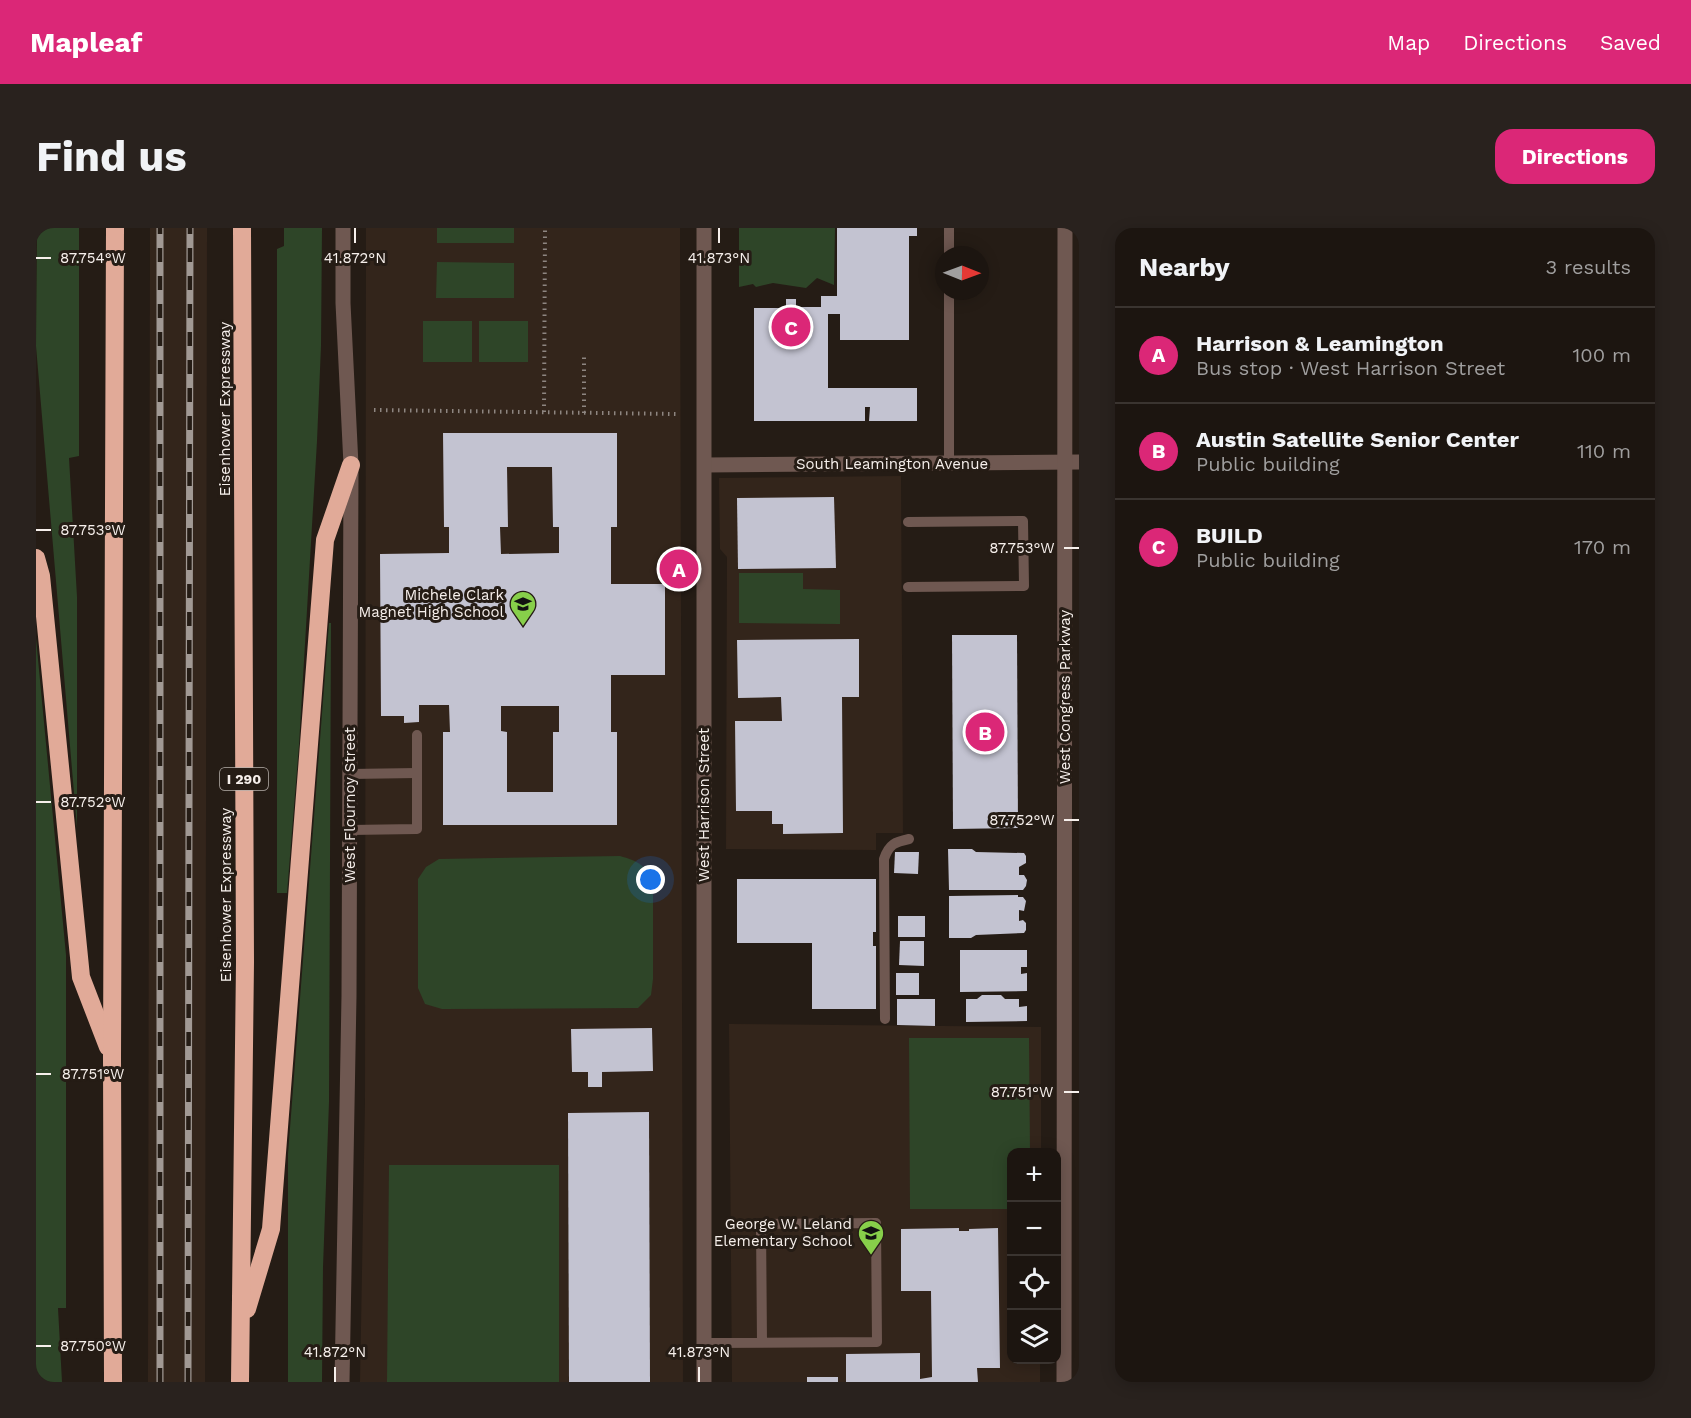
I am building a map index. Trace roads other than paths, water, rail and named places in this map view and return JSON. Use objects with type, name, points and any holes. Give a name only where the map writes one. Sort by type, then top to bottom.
[{"type":"highway","points":[[113,1382],[115,228]]},
{"type":"highway","name":"Eisenhower Expressway","points":[[240,1382],[245,962],[242,228]]},
{"type":"highway","points":[[241,1330],[271,1229],[325,540],[351,465]]},
{"type":"highway","points":[[36,558],[41,576],[81,977],[112,1058]]},
{"type":"street","name":"West Flournoy Street","points":[[342,1382],[349,996],[351,465],[343,303],[343,228]]},
{"type":"street","name":"West Harrison Street","points":[[704,228],[704,1382]]},
{"type":"street","name":"West Congress Parkway","points":[[1065,228],[1072,462],[1065,1382]]},
{"type":"street","name":"South Leamington Avenue","points":[[705,465],[1072,462]]},
{"type":"lane","points":[[950,228],[950,246]]},
{"type":"lane","points":[[949,463],[950,300]]},
{"type":"lane","points":[[908,587],[1024,586],[1023,521],[909,522]]},
{"type":"lane","points":[[350,830],[417,829],[417,735]]},
{"type":"lane","points":[[350,774],[417,773]]},
{"type":"lane","points":[[885,1019],[884,859],[887,849],[893,843],[909,839]]},
{"type":"lane","points":[[704,1343],[762,1343],[877,1342],[876,1223],[761,1224],[762,1343]]},
{"type":"railway","points":[[160,228],[160,1382]]},
{"type":"railway","points":[[188,1382],[190,228]]},
{"type":"place","name":"BUILD","points":[[791,327]]},
{"type":"place","name":"Harrison & Leamington","points":[[679,569]]},
{"type":"place","name":"Michele Clark Magnet High School","points":[[523,627]]},
{"type":"place","name":"Austin Satellite Senior Center","points":[[985,732]]},
{"type":"place","name":"George W. Leland Elementary School","points":[[871,1256]]}]
